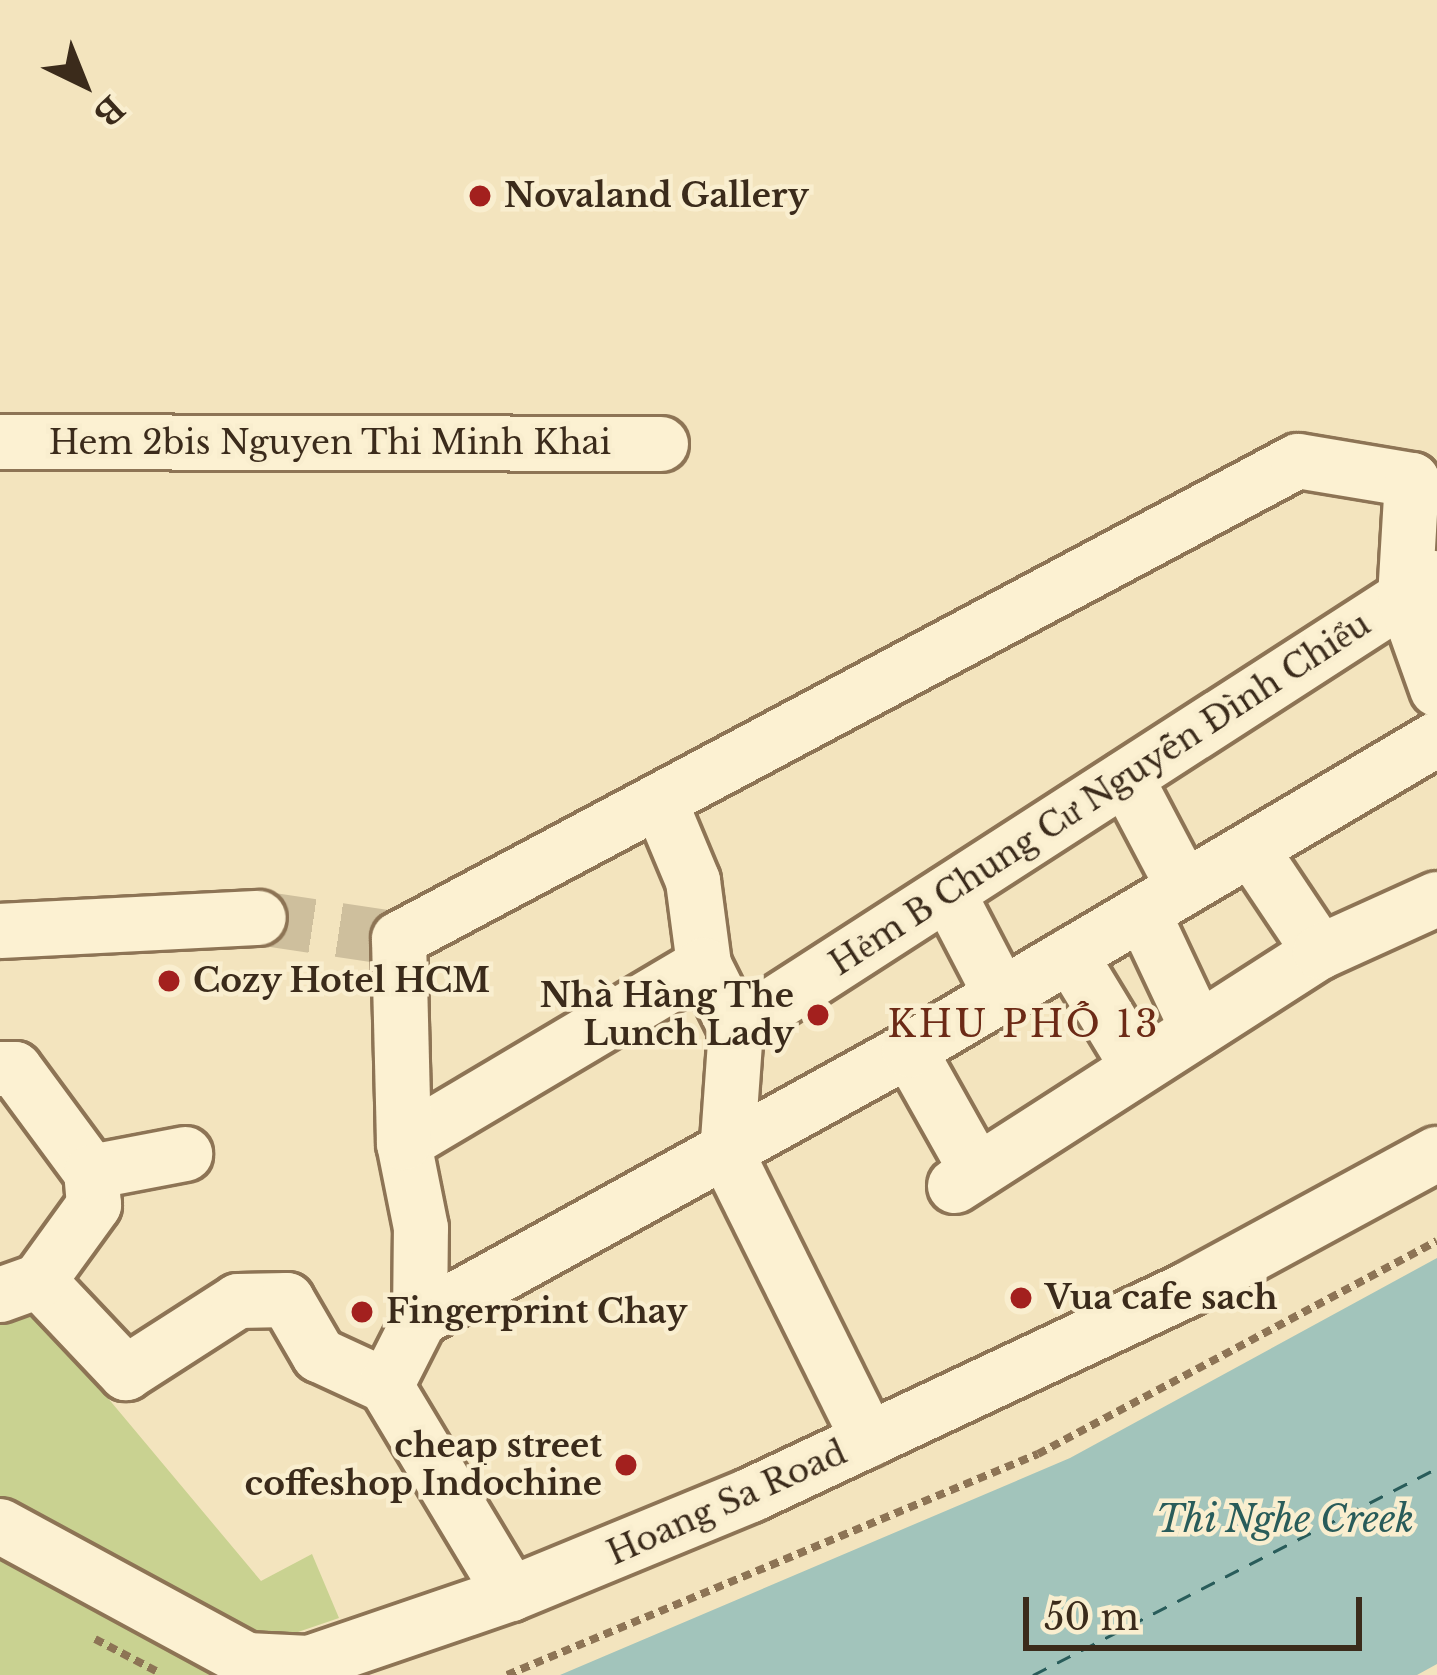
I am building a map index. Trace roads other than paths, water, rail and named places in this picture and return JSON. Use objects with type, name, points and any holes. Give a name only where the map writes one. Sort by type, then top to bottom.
[{"type":"street","name":"Hem 2bis Nguyen Thi Minh Khai","points":[[0,442],[661,444]]},
{"type":"street","points":[[386,1386],[420,1319],[421,1228],[404,1143],[399,938],[1298,461],[1412,480],[1421,588],[1437,689]]},
{"type":"street","name":"Hẻm B Chung Cư Nguyễn Ðình Chiểu","points":[[736,1029],[1421,588]]},
{"type":"street","points":[[420,1319],[727,1154],[1437,740]]},
{"type":"street","points":[[1126,778],[1198,1030]]},
{"type":"street","points":[[660,802],[693,880],[704,965],[736,1029],[727,1154],[868,1440]]},
{"type":"street","points":[[1251,849],[1320,952]]},
{"type":"street","points":[[948,893],[1001,995]]},
{"type":"street","points":[[909,1050],[966,1178],[1320,952],[1437,899]]},
{"type":"street","points":[[0,931],[259,917]]},
{"type":"street","points":[[1070,955],[1138,1067]]},
{"type":"street","points":[[404,1143],[704,965]]},
{"type":"street","points":[[0,1069],[15,1069],[91,1172],[94,1205],[20,1288],[126,1373],[238,1301],[286,1300],[320,1355],[386,1386],[512,1594]]},
{"type":"street","points":[[91,1172],[185,1154]]},
{"type":"street","name":"Hoang Sa Road","points":[[0,1526],[225,1649],[273,1666],[326,1658],[512,1594],[868,1440],[1190,1288],[1437,1154]]},
{"type":"water","name":"Thi Nghe Creek","points":[[1437,1258],[1437,1664],[1417,1675],[560,1675],[1070,1458]]},
{"type":"tunnel","points":[[259,918],[399,939]]},
{"type":"place","name":"Novaland Gallery","points":[[480,196]]},
{"type":"place","name":"Cozy Hotel HCM","points":[[169,981]]},
{"type":"place","name":"Nhà Hàng The Lunch Lady","points":[[818,1015]]},
{"type":"place","name":"Vua cafe sach","points":[[1021,1298]]},
{"type":"place","name":"Fingerprint Chay","points":[[362,1312]]},
{"type":"place","name":"cheap street coffeshop Indochine","points":[[626,1465]]},
{"type":"district","name":"KHU PHỐ 13","points":[[1024,1025]]}]
